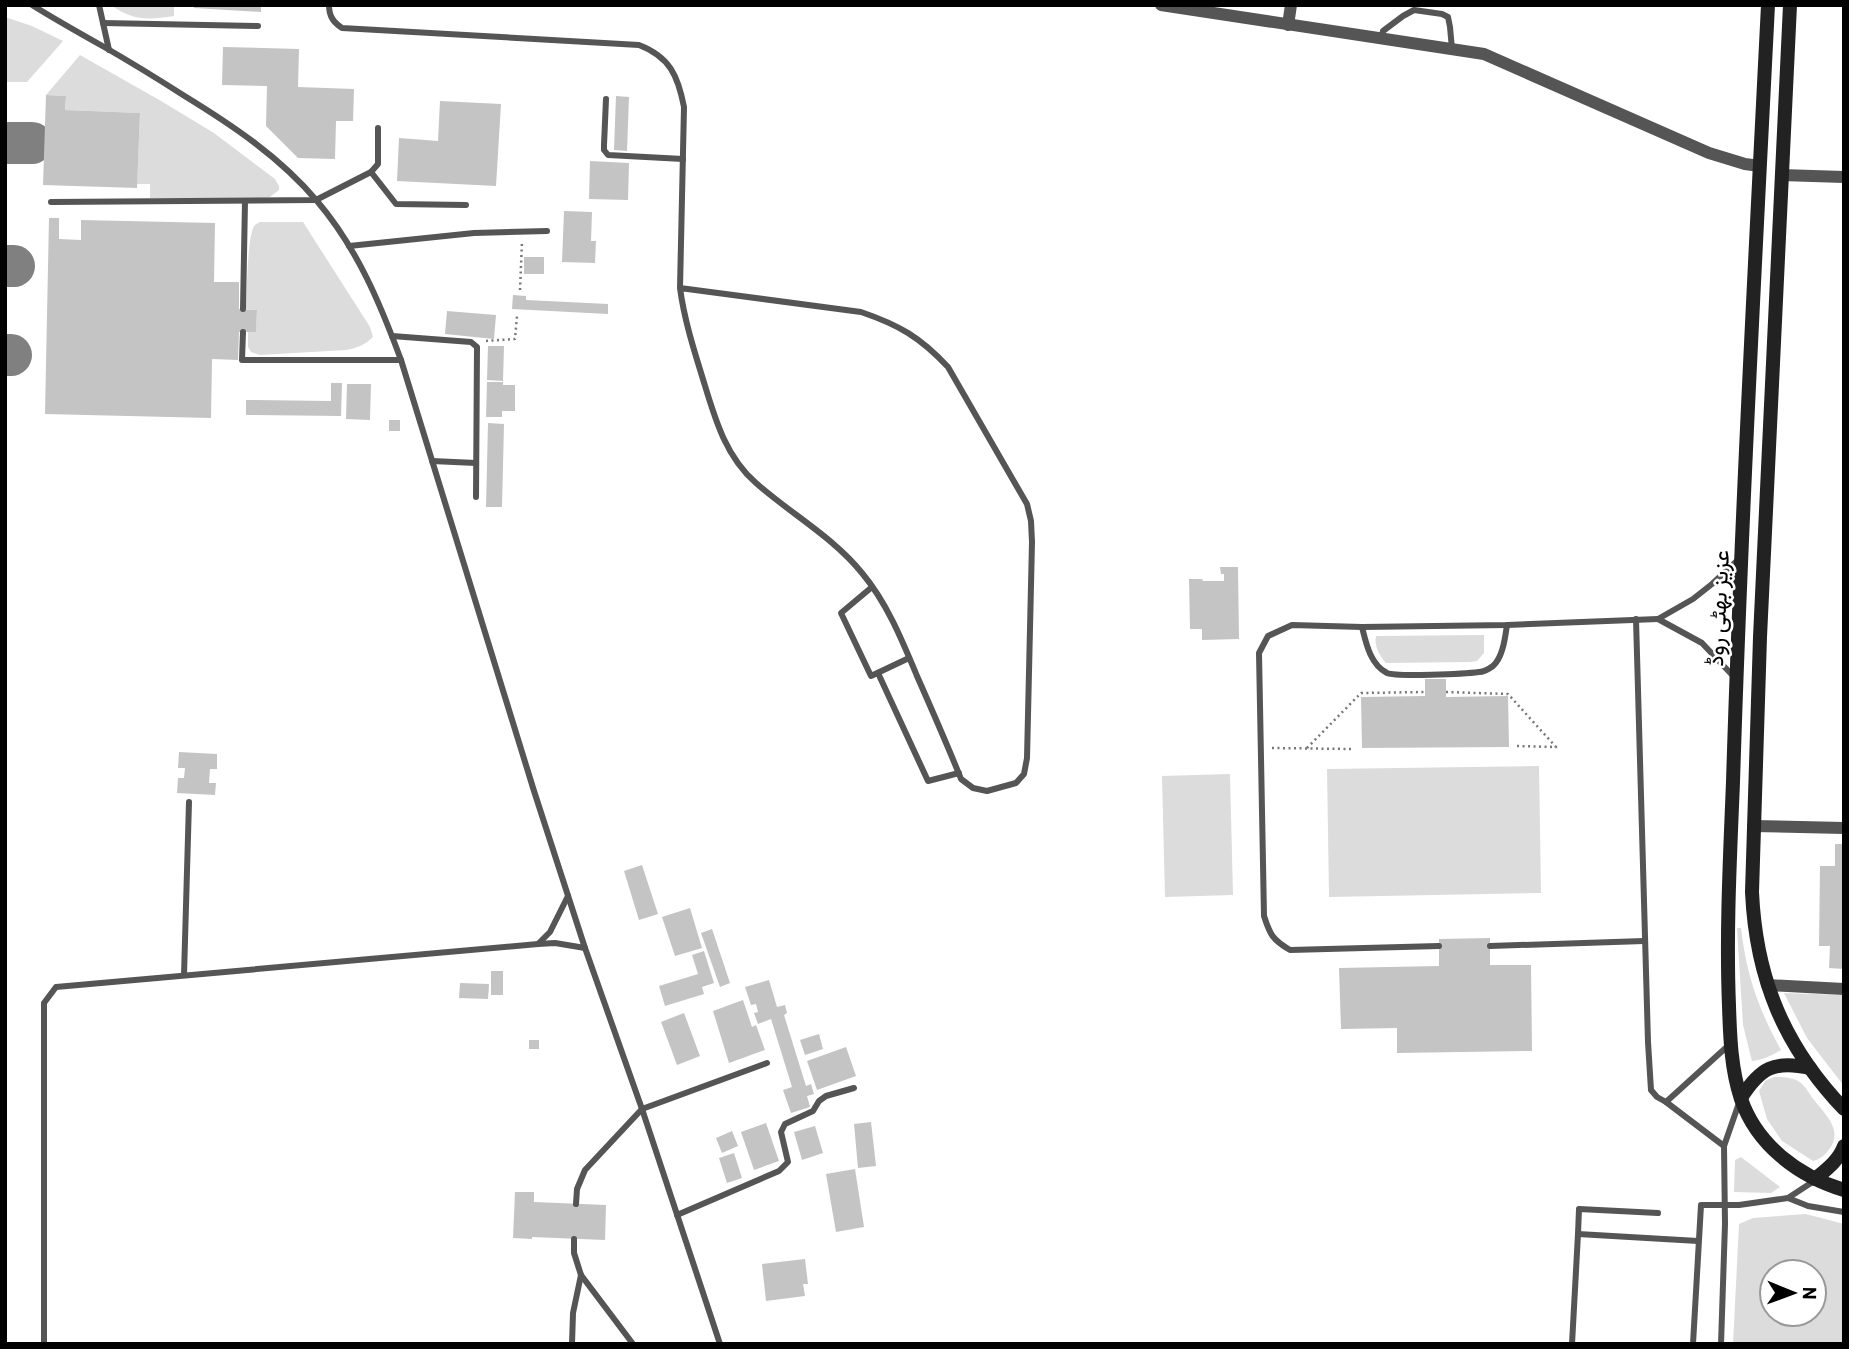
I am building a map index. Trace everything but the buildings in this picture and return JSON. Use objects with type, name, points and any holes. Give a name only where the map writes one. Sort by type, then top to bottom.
[{"type":"main road","name":"عزیز بھٹی روڈ","points":[[1768,5],[1736,679],[1727,947],[1731,1044],[1735,1079],[1741,1098],[1749,1119],[1762,1139],[1787,1161],[1815,1180],[1844,1190]]},
{"type":"main road","name":"عزیز بھٹی روڈ","points":[[1790,5],[1752,892],[1754,923],[1767,985],[1787,1034],[1825,1089],[1844,1110]]},
{"type":"main road","points":[[1741,1098],[1751,1081],[1764,1071],[1778,1065],[1792,1064],[1810,1068]]},
{"type":"main road","points":[[1815,1180],[1841,1154],[1844,1146]]},
{"type":"street","points":[[1161,5],[1484,54],[1709,153],[1760,166]]},
{"type":"street","points":[[1288,25],[1291,5]]},
{"type":"street","points":[[1781,174],[1844,177]]},
{"type":"street","points":[[1753,826],[1844,828]]},
{"type":"street","points":[[1767,985],[1844,989]]},
{"type":"lane","points":[[32,5],[221,118],[253,141],[316,200],[349,246],[376,296],[401,360],[585,948],[720,1344]]},
{"type":"lane","points":[[99,5],[109,50]]},
{"type":"lane","points":[[329,5],[330,16],[342,28],[639,45],[663,58],[673,71],[684,107],[680,288],[690,339],[726,445],[755,483],[840,550],[872,587],[895,625],[961,779],[973,788],[987,791],[1016,783],[1024,774],[1027,758],[1031,521],[1027,504],[1019,489],[948,367],[932,349],[912,334],[861,312],[680,288]]},
{"type":"lane","points":[[1381,39],[1383,31],[1413,10],[1442,14],[1448,17],[1452,49]]},
{"type":"lane","points":[[103,23],[258,26]]},
{"type":"lane","points":[[606,99],[604,150],[608,155],[683,159]]},
{"type":"lane","points":[[51,202],[316,200],[371,172],[378,164],[378,128]]},
{"type":"lane","points":[[371,172],[396,204],[466,205]]},
{"type":"lane","points":[[243,309],[245,201]]},
{"type":"lane","points":[[349,246],[474,233],[547,231]]},
{"type":"lane","points":[[243,332],[242,360],[401,360]]},
{"type":"lane","points":[[392,335],[475,344],[478,351],[476,497]]},
{"type":"lane","points":[[432,461],[476,463]]},
{"type":"lane","points":[[1439,946],[1290,950],[1269,933],[1264,916],[1259,653],[1268,636],[1292,625],[1507,625],[1658,619],[1703,592],[1742,557]]},
{"type":"lane","points":[[872,587],[841,613],[871,676],[909,658]]},
{"type":"lane","points":[[1658,619],[1702,643],[1736,679]]},
{"type":"lane","points":[[1636,620],[1644,941],[1651,1090],[1724,1146]]},
{"type":"lane","points":[[1362,627],[1367,649],[1381,668],[1390,674],[1436,674],[1482,672],[1494,665],[1507,625]]},
{"type":"lane","points":[[878,673],[928,781],[959,773]]},
{"type":"lane","points":[[184,975],[189,802]]},
{"type":"lane","points":[[538,944],[551,932],[568,896]]},
{"type":"lane","points":[[1490,946],[1644,941]]},
{"type":"lane","points":[[44,1344],[44,1003],[56,986],[538,944],[555,943],[585,948]]},
{"type":"lane","points":[[1666,1102],[1731,1044]]},
{"type":"lane","points":[[576,1204],[577,1189],[585,1170],[642,1109],[767,1063]]},
{"type":"lane","points":[[677,1215],[779,1171],[788,1162],[781,1132],[785,1124],[813,1111],[826,1096],[854,1088]]},
{"type":"lane","points":[[1721,1344],[1726,1206],[1724,1146],[1741,1098]]},
{"type":"lane","points":[[1693,1344],[1701,1205],[1726,1206],[1788,1198],[1815,1180]]},
{"type":"lane","points":[[1788,1198],[1808,1206],[1844,1212]]},
{"type":"lane","points":[[1572,1344],[1579,1209],[1658,1213]]},
{"type":"lane","points":[[1578,1234],[1698,1241]]},
{"type":"lane","points":[[574,1239],[574,1253],[580,1275],[633,1344]]},
{"type":"lane","points":[[572,1344],[573,1313],[580,1275]]},
{"type":"path","points":[[520,290],[522,231]]},
{"type":"path","points":[[475,344],[515,340],[517,316]]},
{"type":"path","points":[[1307,748],[1361,693],[1425,692]]},
{"type":"path","points":[[1446,692],[1508,694],[1556,747],[1515,746]]},
{"type":"path","points":[[1261,748],[1351,749]]},
{"type":"shaded area","points":[[111,5],[174,5],[174,16],[134,17]]},
{"type":"shaded area","points":[[5,17],[63,41],[27,82],[5,82]]},
{"type":"shaded area","points":[[80,55],[214,133],[275,179],[279,190],[270,197],[262,198],[150,198],[150,184],[137,184],[140,113],[65,110],[66,96],[46,95]]},
{"type":"shaded area","points":[[260,222],[303,222],[370,327],[373,337],[361,346],[346,350],[260,355],[251,352],[248,347],[248,332],[256,331],[257,310],[246,309],[248,264],[252,230]]},
{"type":"shaded area","points":[[1484,635],[1484,653],[1477,661],[1470,662],[1386,663],[1379,654],[1376,643],[1376,636]]},
{"type":"shaded area","points":[[1539,766],[1541,893],[1329,897],[1327,769]]},
{"type":"shaded area","points":[[1230,774],[1233,895],[1165,897],[1162,776]]},
{"type":"shaded area","points":[[1737,928],[1741,928],[1746,961],[1755,991],[1781,1050],[1760,1060],[1752,1061],[1743,1025]]},
{"type":"shaded area","points":[[1784,993],[1844,995],[1844,1086],[1807,1038]]},
{"type":"shaded area","points":[[1774,1077],[1791,1078],[1801,1083],[1831,1122],[1835,1135],[1833,1141],[1826,1153],[1818,1159],[1813,1161],[1782,1141],[1767,1119],[1759,1091],[1765,1081]]},
{"type":"shaded area","points":[[1741,1157],[1780,1187],[1771,1193],[1734,1192],[1735,1160]]},
{"type":"shaded area","points":[[1806,1214],[1844,1224],[1844,1344],[1733,1344],[1739,1224],[1753,1218]]},
{"type":"taxiway","points":[[5,143],[32,143]]},
{"type":"taxiway","points":[[5,266],[14,266]]},
{"type":"taxiway","points":[[5,355],[11,355]]}]
